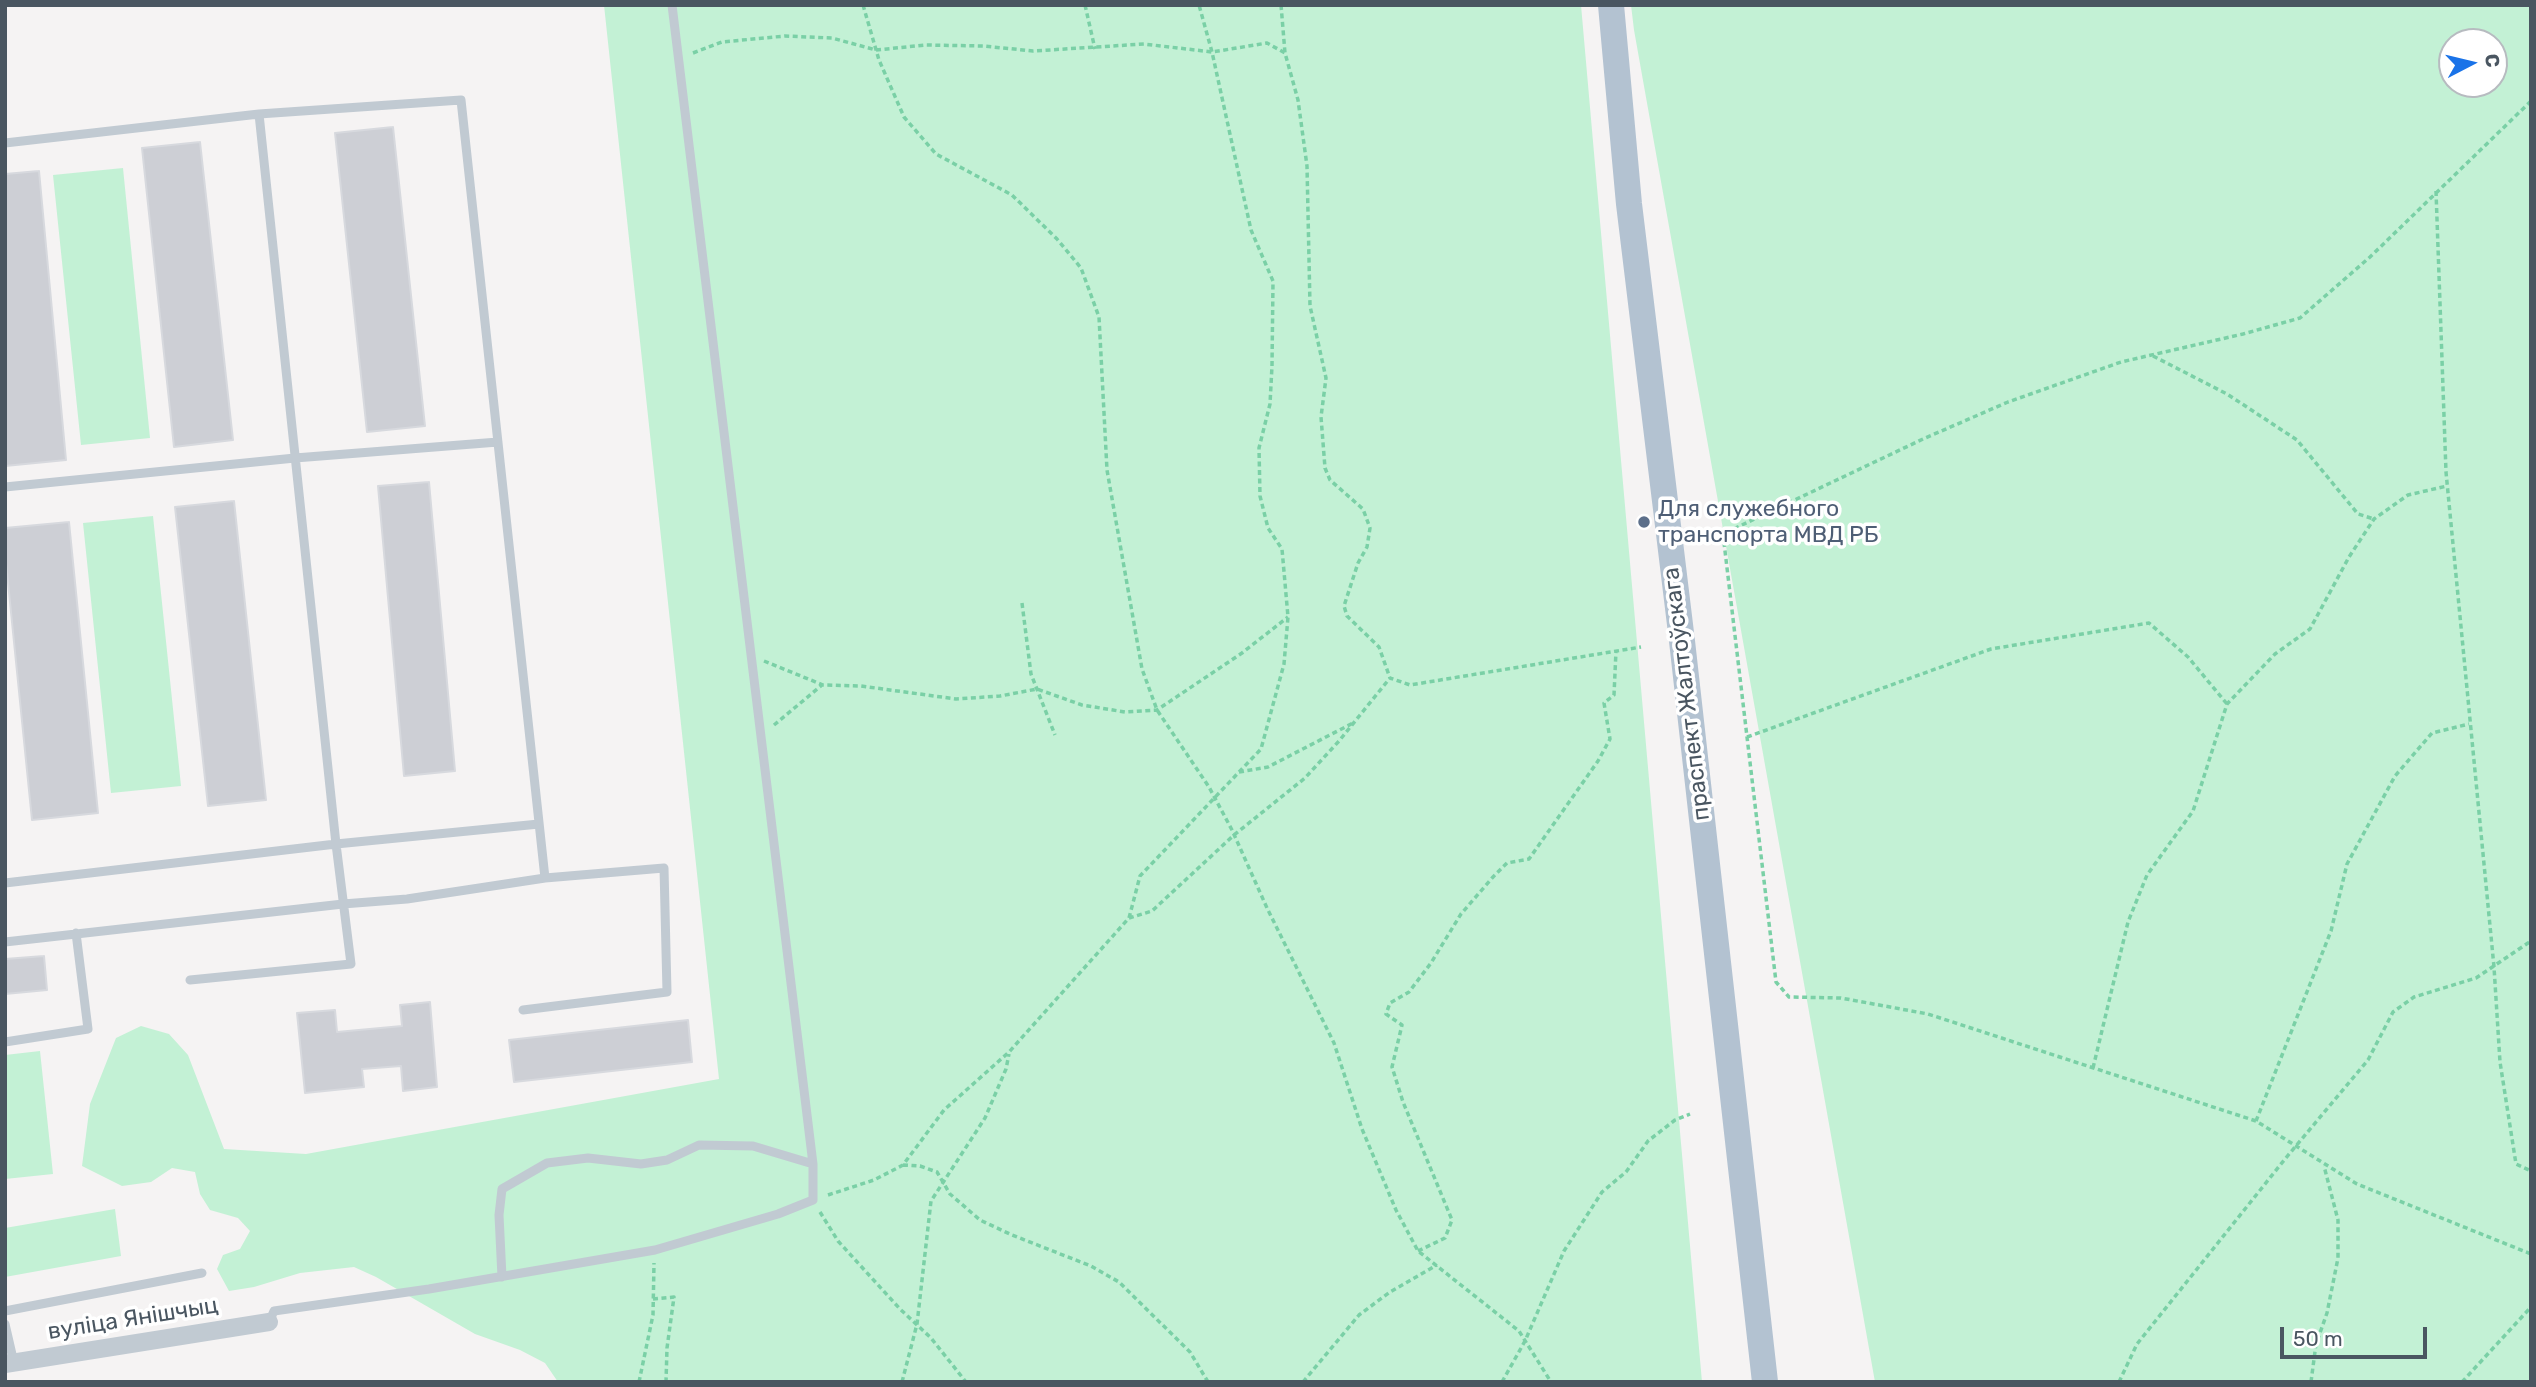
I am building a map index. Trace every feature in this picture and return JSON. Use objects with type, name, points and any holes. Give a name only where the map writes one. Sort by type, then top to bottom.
[{"type":"main road","name":"праспект Жалтоўскага","points":[[1611,5],[1629,204],[1681,627],[1765,1382]]},
{"type":"street","name":"вуліца Янішчыц","points":[[10,1363],[269,1322]]},
{"type":"lane","points":[[269,1322],[274,1311],[655,1251],[778,1214],[813,1200],[813,1164],[672,5]]},
{"type":"lane","points":[[5,143],[259,114],[461,100],[545,878]]},
{"type":"lane","points":[[190,980],[351,964],[259,114]]},
{"type":"lane","points":[[5,487],[295,458],[498,442]]},
{"type":"lane","points":[[5,883],[336,844],[539,824]]},
{"type":"lane","points":[[5,942],[407,899],[545,878],[664,868],[667,992],[523,1010]]},
{"type":"lane","points":[[5,1042],[88,1029],[76,933]]},
{"type":"lane","points":[[502,1277],[499,1215],[502,1189],[547,1163],[588,1158],[641,1164],[667,1160],[699,1145],[753,1146],[813,1164]]},
{"type":"lane","points":[[5,1311],[202,1273]]},
{"type":"lane","points":[[5,1324],[10,1363]]},
{"type":"path","points":[[863,5],[876,50],[904,117],[936,154],[1012,195],[1082,268],[1100,317],[1107,470],[1142,669],[1157,710],[1215,797],[1334,1042],[1362,1129],[1396,1210],[1418,1251],[1518,1331],[1551,1382]]},
{"type":"path","points":[[1085,5],[1095,49]]},
{"type":"path","points":[[967,1382],[932,1338],[838,1241],[813,1200],[874,1180],[903,1165],[944,1110],[1009,1052],[1129,918],[1140,876],[1261,749],[1284,664],[1288,617],[1282,549],[1268,528],[1259,496],[1259,448],[1270,404],[1274,320],[1272,281],[1251,230],[1199,5]]},
{"type":"path","points":[[1281,5],[1285,52],[1298,100],[1307,166],[1310,306],[1325,378],[1321,417],[1325,468],[1330,481],[1363,509],[1370,528],[1367,547],[1358,563],[1344,607],[1347,616],[1379,647],[1390,678]]},
{"type":"path","points":[[680,58],[722,42],[785,36],[832,38],[876,50],[926,46],[984,46],[1033,51],[1144,44],[1212,52],[1267,43],[1285,52]]},
{"type":"path","points":[[2531,101],[2370,257],[2300,318],[2121,362],[2008,402],[1923,439],[1723,534],[1776,982],[1789,996],[1841,998],[1928,1014],[2256,1121],[2357,1184],[2531,1254]]},
{"type":"path","points":[[2436,191],[2447,486],[2494,967],[2500,1062],[2516,1164],[2531,1171]]},
{"type":"path","points":[[2151,355],[2227,394],[2297,440],[2358,513],[2374,519]]},
{"type":"path","points":[[2093,1068],[2128,922],[2147,875],[2193,811],[2227,704],[2275,654],[2310,629],[2349,557],[2374,519],[2408,495],[2447,486]]},
{"type":"path","points":[[1023,603],[1031,674],[1055,735]]},
{"type":"path","points":[[752,657],[823,685],[861,686],[956,699],[1037,689],[1093,706],[1125,712],[1157,710],[1242,653],[1288,617]]},
{"type":"path","points":[[1747,737],[1991,649],[2149,623],[2188,657],[2227,704]]},
{"type":"path","points":[[1390,678],[1410,684],[1641,647]]},
{"type":"path","points":[[1418,1251],[1445,1238],[1452,1220],[1403,1102],[1392,1067],[1402,1026],[1386,1014],[1390,1003],[1409,992],[1431,963],[1461,914],[1493,877],[1507,863],[1529,859],[1598,761],[1610,739],[1604,703],[1614,695],[1616,651]]},
{"type":"path","points":[[1129,918],[1152,911],[1234,835],[1305,778],[1390,678]]},
{"type":"path","points":[[762,736],[797,704],[823,685]]},
{"type":"path","points":[[1239,772],[1268,767],[1354,722]]},
{"type":"path","points":[[2256,1121],[2331,930],[2347,864],[2395,776],[2432,733],[2469,724]]},
{"type":"path","points":[[2119,1382],[2137,1344],[2368,1060],[2393,1012],[2414,997],[2476,978],[2531,941]]},
{"type":"path","points":[[902,1382],[916,1324],[930,1201],[985,1118],[1006,1069],[1009,1052]]},
{"type":"path","points":[[1502,1382],[1525,1341],[1564,1251],[1602,1192],[1626,1172],[1648,1141],[1675,1119],[1690,1114]]},
{"type":"path","points":[[2311,1382],[2316,1344],[2327,1313],[2338,1258],[2338,1220],[2324,1164]]},
{"type":"path","points":[[903,1165],[920,1166],[937,1172],[950,1194],[980,1220],[1013,1236],[1091,1266],[1119,1282],[1190,1352],[1208,1382]]},
{"type":"path","points":[[639,1382],[653,1315],[655,1251]]},
{"type":"path","points":[[1303,1382],[1359,1315],[1390,1292],[1437,1265]]},
{"type":"path","points":[[653,1299],[674,1297],[667,1348],[666,1382]]},
{"type":"path","points":[[2462,1382],[2531,1307]]},
{"type":"green space","points":[[604,5],[1581,5],[1702,1382],[558,1382],[545,1363],[520,1350],[475,1334],[354,1267],[300,1273],[254,1287],[229,1291],[217,1269],[223,1255],[240,1249],[250,1231],[238,1218],[210,1210],[200,1194],[195,1172],[172,1168],[151,1182],[122,1186],[82,1166],[90,1104],[116,1038],[141,1026],[169,1034],[188,1055],[224,1149],[306,1154],[719,1079]]},
{"type":"green space","points":[[1631,5],[2531,5],[2531,1382],[1875,1382]]},
{"type":"green space","points":[[123,168],[150,438],[81,445],[53,175]]},
{"type":"green space","points":[[153,516],[181,786],[111,793],[83,523]]},
{"type":"green space","points":[[40,1051],[53,1174],[5,1179],[5,1055]]},
{"type":"green space","points":[[115,1209],[121,1256],[5,1277],[5,1228]]},
{"type":"building","points":[[393,127],[425,426],[367,432],[335,133]]},
{"type":"building","points":[[200,142],[233,440],[174,447],[142,148]]},
{"type":"building","points":[[39,171],[66,460],[5,466],[5,174]]},
{"type":"building","points":[[429,482],[455,771],[404,776],[378,486]]},
{"type":"building","points":[[234,501],[266,800],[208,806],[175,507]]},
{"type":"building","points":[[69,522],[98,813],[32,820],[5,553],[5,528]]},
{"type":"building","points":[[44,956],[47,990],[5,994],[5,959]]},
{"type":"building","points":[[430,1002],[437,1087],[403,1091],[401,1066],[362,1069],[364,1087],[305,1093],[297,1013],[335,1010],[337,1032],[402,1026],[400,1005]]},
{"type":"building","points":[[688,1020],[692,1062],[514,1082],[509,1040]]},
{"type":"place","name":"Для служебного транспорта МВД РБ","points":[[1644,522]]}]
